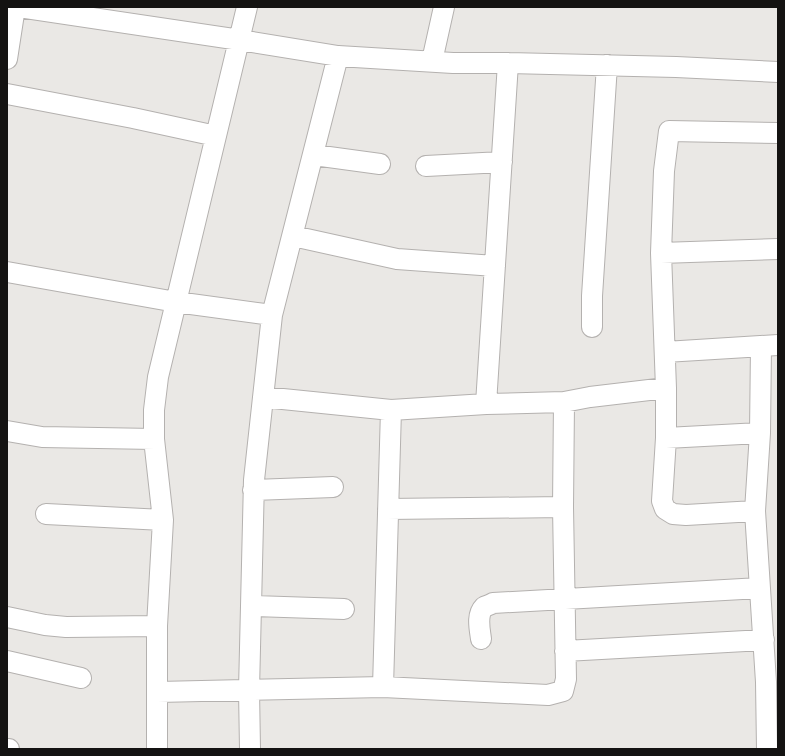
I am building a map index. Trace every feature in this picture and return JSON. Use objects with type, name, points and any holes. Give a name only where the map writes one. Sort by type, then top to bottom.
[{"type":"street","points":[[7,59],[15,7]]},
{"type":"street","points":[[19,7],[338,56],[453,63],[676,66],[778,72]]},
{"type":"street","points":[[157,749],[157,626],[163,520],[154,439],[154,410],[158,377],[247,7]]},
{"type":"street","points":[[432,61],[444,7]]},
{"type":"street","points":[[250,749],[249,690],[253,490],[272,315],[338,56]]},
{"type":"street","points":[[486,404],[508,63]]},
{"type":"street","points":[[592,327],[592,296],[607,65]]},
{"type":"street","points":[[7,94],[133,118],[216,136]]},
{"type":"street","points":[[756,511],[686,515],[673,514],[665,509],[662,501],[666,438],[666,388],[661,253],[664,172],[669,131],[778,133]]},
{"type":"street","points":[[314,155],[380,164]]},
{"type":"street","points":[[426,166],[502,162]]},
{"type":"street","points":[[293,236],[397,259],[495,266]]},
{"type":"street","points":[[661,253],[778,249]]},
{"type":"street","points":[[7,272],[176,302],[272,315]]},
{"type":"street","points":[[665,352],[769,345],[760,433],[756,511],[766,682],[767,749]]},
{"type":"street","points":[[263,397],[391,410],[486,404],[564,402],[590,397],[666,388]]},
{"type":"street","points":[[158,692],[383,687],[548,695],[562,691],[566,679],[563,507],[564,402]]},
{"type":"street","points":[[383,687],[391,410]]},
{"type":"street","points":[[7,431],[42,437],[154,439]]},
{"type":"street","points":[[666,438],[760,433]]},
{"type":"street","points":[[253,490],[333,487]]},
{"type":"street","points":[[388,509],[563,507]]},
{"type":"street","points":[[46,514],[163,520]]},
{"type":"street","points":[[481,639],[480,614],[484,607],[493,604],[564,598],[760,588]]},
{"type":"street","points":[[251,606],[344,609]]},
{"type":"street","points":[[7,617],[45,625],[66,627],[157,626]]},
{"type":"street","points":[[565,651],[764,640]]},
{"type":"street","points":[[7,661],[81,678]]}]
